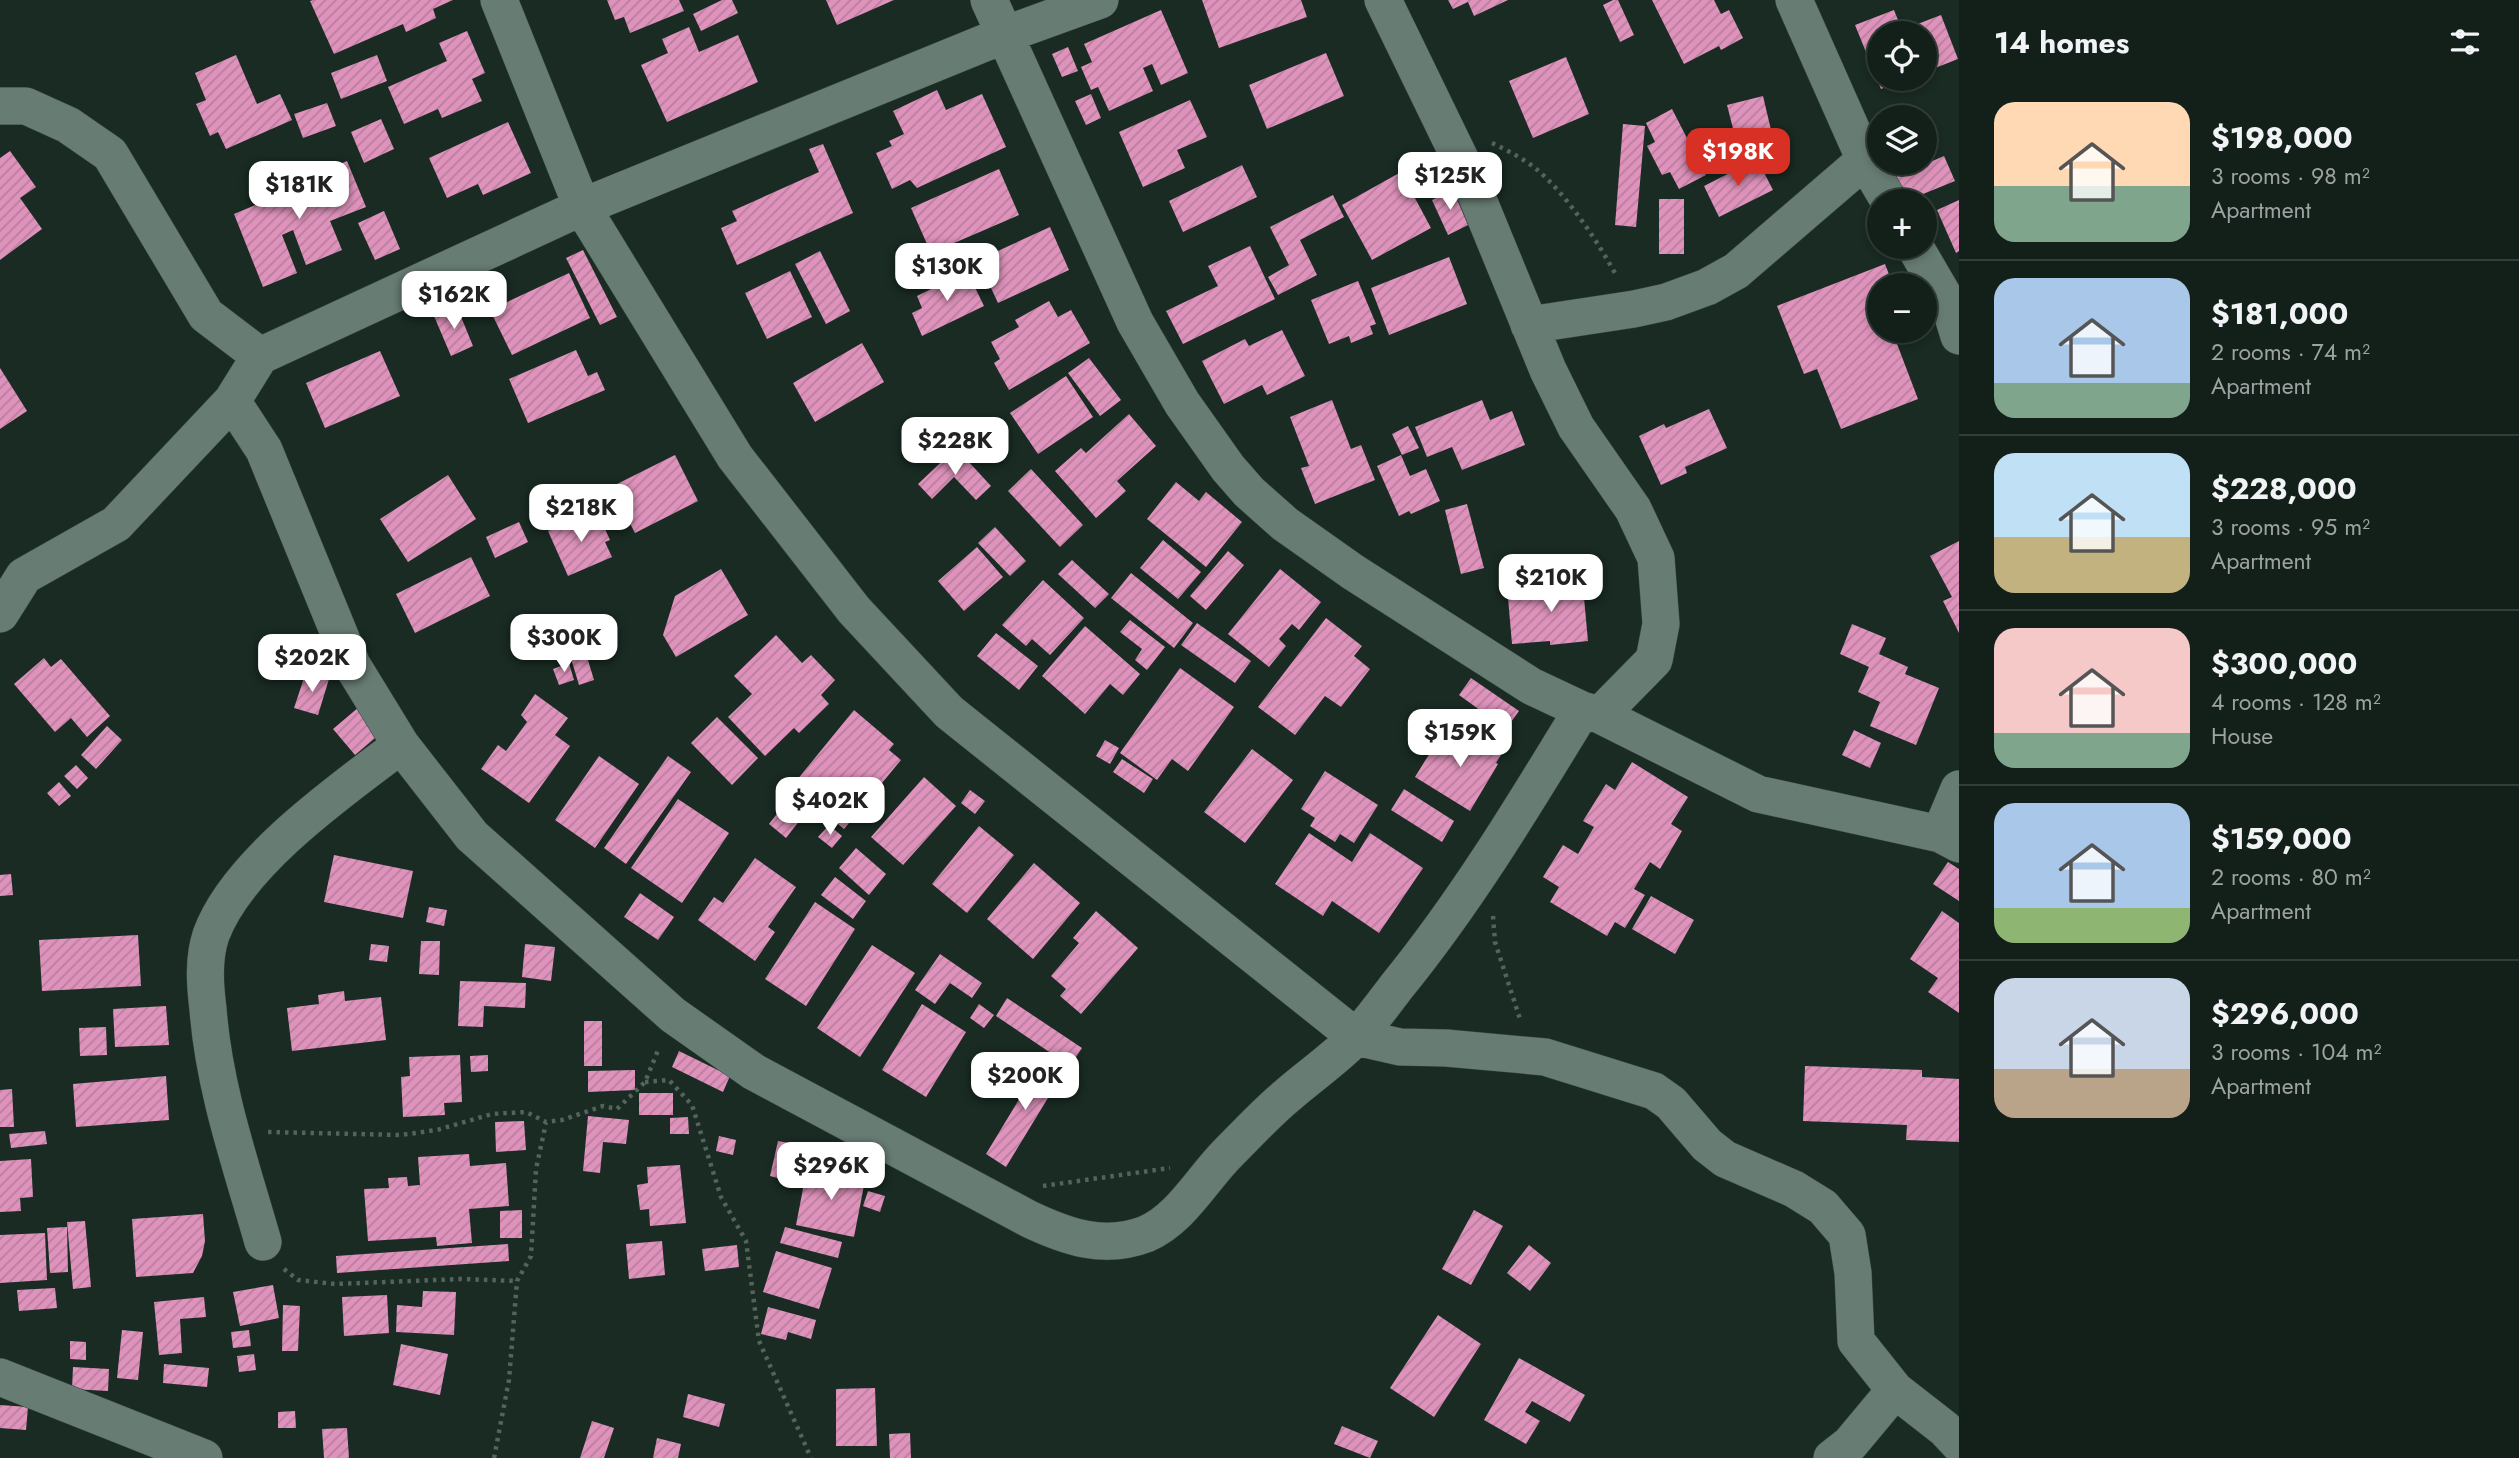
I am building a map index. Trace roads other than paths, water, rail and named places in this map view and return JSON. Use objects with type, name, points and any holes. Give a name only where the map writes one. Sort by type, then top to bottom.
[{"type":"street","points":[[499,0],[582,207],[736,457],[854,610],[948,712],[1356,1037],[1400,1047],[1446,1048],[1545,1057],[1654,1091],[1671,1103],[1707,1145],[1725,1159],[1794,1189],[1823,1208],[1847,1236],[1853,1273],[1856,1340],[1895,1390],[1954,1433]]},
{"type":"street","points":[[989,0],[1135,322],[1182,403],[1228,468],[1249,492],[1285,524],[1353,572],[1531,686],[1591,712],[1758,794],[1949,839],[1959,789]]},
{"type":"street","points":[[0,614],[24,576],[116,524],[232,401],[260,356],[582,207],[1004,35],[1100,0]]},
{"type":"street","points":[[232,401],[264,450],[352,665],[401,745],[472,836],[673,1015],[754,1072],[844,1122],[1062,1234],[1084,1240],[1118,1241],[1149,1232],[1166,1221],[1225,1155],[1286,1096],[1356,1037],[1415,964],[1476,880],[1591,712],[1654,660],[1661,624],[1656,558],[1633,509],[1576,427],[1529,325],[1468,176],[1383,0]]},
{"type":"street","points":[[1794,0],[1865,160],[1882,189]]},
{"type":"street","points":[[0,106],[26,106],[68,125],[110,154],[206,314],[260,356]]},
{"type":"street","points":[[1529,325],[1634,309],[1666,302],[1707,287],[1736,271],[1865,160]]},
{"type":"street","points":[[1922,259],[1956,316]]},
{"type":"street","points":[[263,1242],[219,1090],[205,973],[211,936],[230,900],[310,813],[401,745]]},
{"type":"street","points":[[0,1377],[204,1458]]},
{"type":"street","points":[[1832,1458],[1850,1444],[1895,1390]]}]
